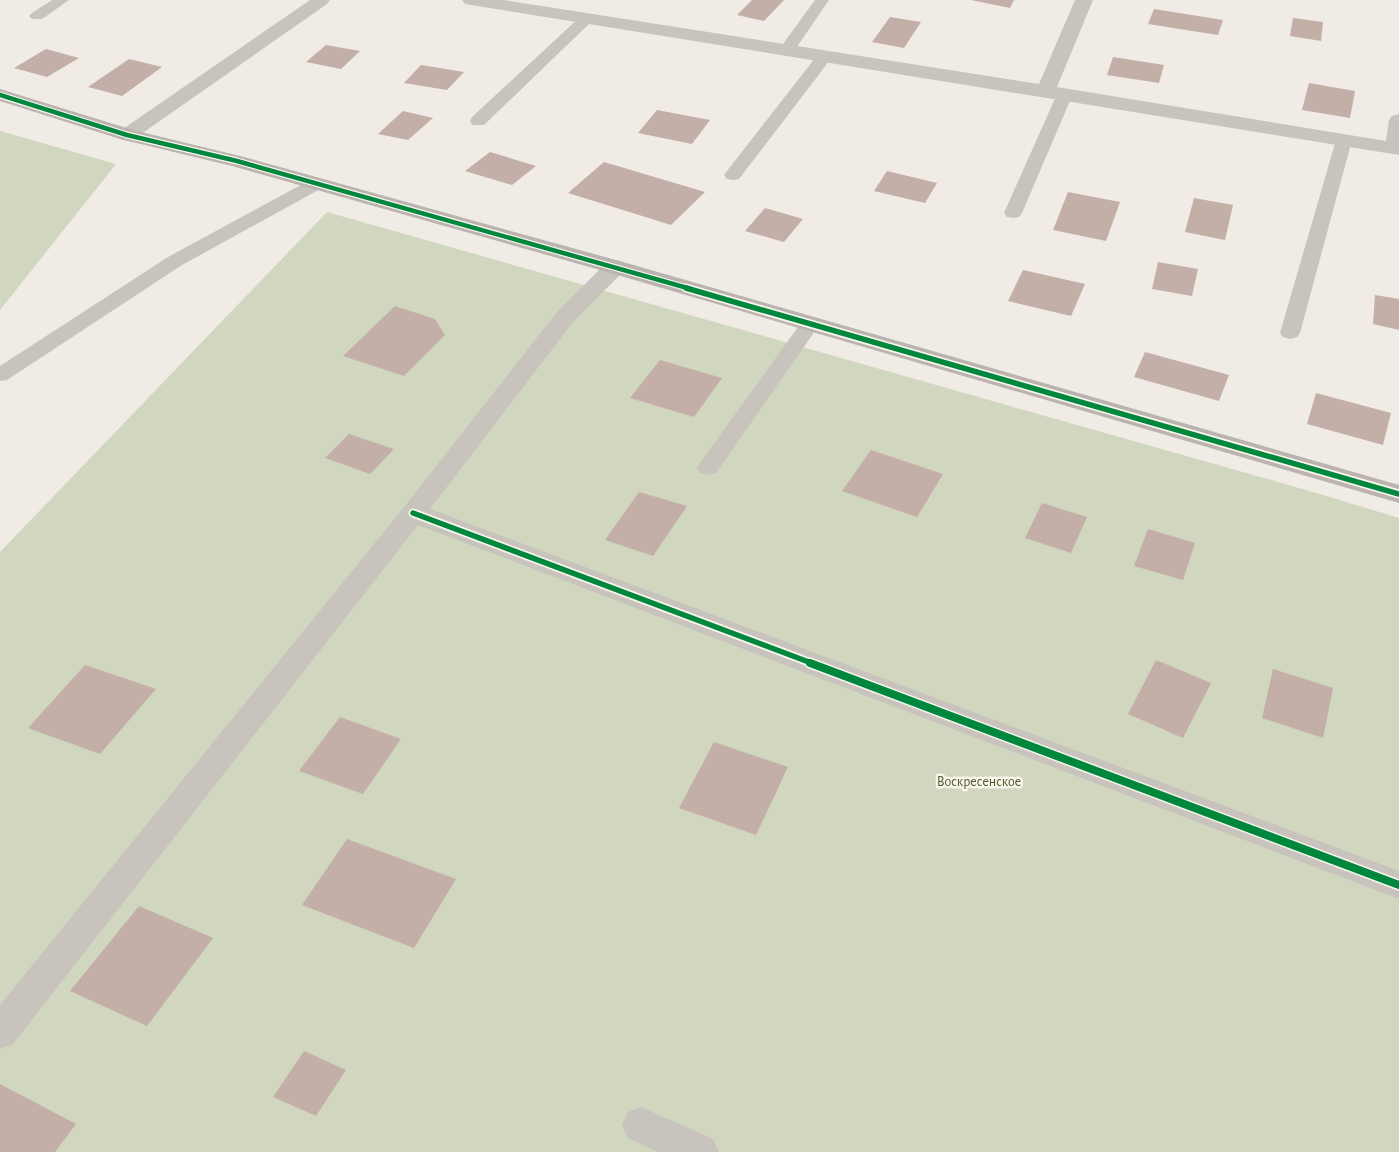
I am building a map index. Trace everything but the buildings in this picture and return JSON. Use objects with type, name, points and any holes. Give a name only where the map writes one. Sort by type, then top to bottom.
[{"type":"street","points":[[127,135],[321,0]]},
{"type":"street","points":[[471,0],[581,14],[786,51],[1065,94],[1397,149],[1399,120]]},
{"type":"street","points":[[1046,91],[1084,0]]},
{"type":"street","points":[[0,95],[127,135],[237,161],[615,267],[1399,494]]},
{"type":"street","points":[[0,1032],[413,513],[565,317],[615,267]]},
{"type":"street","points":[[413,513],[1399,885]]},
{"type":"street","points":[[641,1125],[700,1152]]},
{"type":"lane","points":[[37,16],[62,0]]},
{"type":"lane","points":[[786,51],[822,0]]},
{"type":"lane","points":[[478,121],[581,14]]},
{"type":"lane","points":[[733,175],[825,56]]},
{"type":"lane","points":[[1014,213],[1065,94]]},
{"type":"lane","points":[[1290,333],[1344,140]]},
{"type":"lane","points":[[0,375],[175,260],[316,184]]},
{"type":"lane","points":[[708,468],[810,324]]},
{"type":"green space","points":[[0,131],[116,164],[0,310]]},
{"type":"green space","name":"Воскресенское","points":[[327,212],[1399,518],[1399,1152],[0,1152],[0,552]]},
{"type":"cycle path","points":[[0,95],[127,135],[237,161],[615,267],[1399,494]]},
{"type":"cycle path","points":[[413,513],[1399,885]]}]
